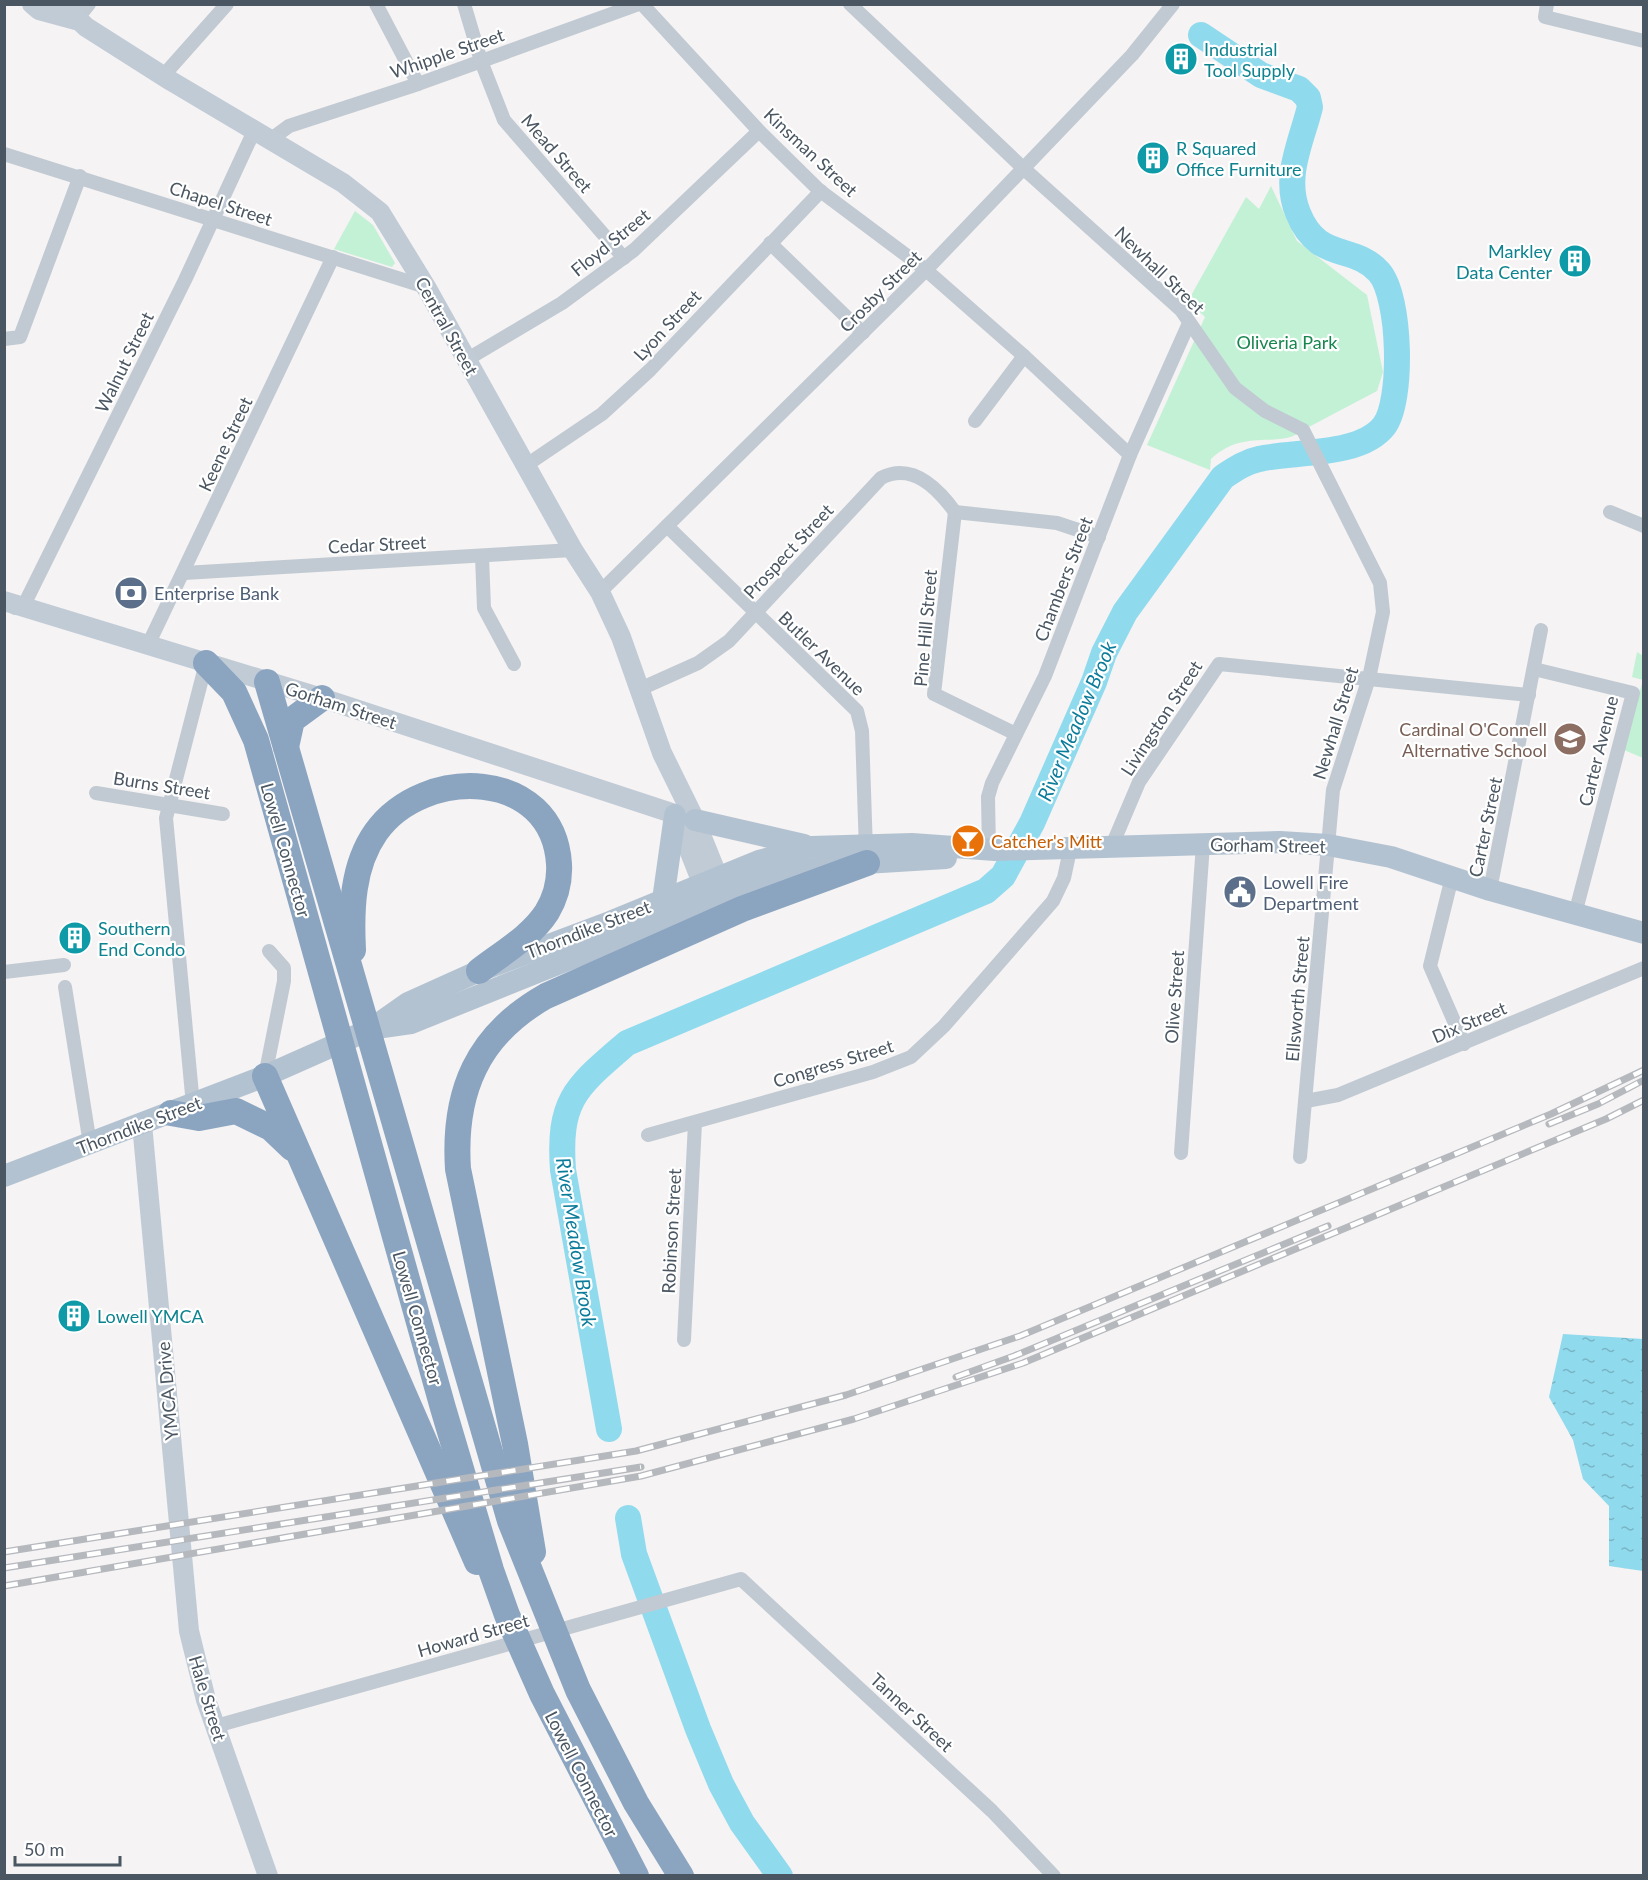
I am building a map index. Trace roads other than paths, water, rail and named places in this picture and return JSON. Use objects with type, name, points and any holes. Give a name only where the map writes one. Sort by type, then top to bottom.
[{"type":"highway","name":"Lowell Connector","points":[[206,663],[234,692],[255,740],[456,1454],[470,1528],[530,1669],[636,1875]]},
{"type":"highway","points":[[267,682],[358,998]]},
{"type":"highway","points":[[285,750],[286,735],[292,720],[322,698]]},
{"type":"highway","points":[[358,998],[353,946],[353,899],[365,852],[376,832],[405,803],[443,788],[483,786],[516,797],[544,821],[554,837],[558,853],[557,891],[548,911],[521,940],[479,971]]},
{"type":"highway","points":[[519,1519],[515,1444],[458,1169],[457,1122],[471,1072],[483,1052],[512,1019],[546,996],[866,854]]},
{"type":"highway","name":"Lowell Connector","points":[[358,998],[488,1449],[519,1519],[541,1602],[564,1656],[631,1793],[681,1875]]},
{"type":"highway","points":[[265,1076],[431,1458],[470,1528]]},
{"type":"highway","points":[[182,1109],[199,1118],[236,1111],[271,1128],[300,1157]]},
{"type":"main road","points":[[663,900],[685,818],[812,847]]},
{"type":"main road","name":"Gorham Street","points":[[812,847],[866,854],[950,858],[992,850],[1070,850],[1280,842],[1328,845],[1373,852],[1490,890],[1644,933]]},
{"type":"main road","name":"Thorndike Street","points":[[371,1029],[422,1018],[713,889],[777,855],[812,847]]},
{"type":"main road","name":"Gorham Street","points":[[713,889],[866,854]]},
{"type":"main road","name":"Thorndike Street","points":[[4,1176],[265,1076],[371,1029],[408,1003],[479,971],[663,900],[713,889]]},
{"type":"street","name":"Central Street","points":[[32,4],[39,10],[76,20]]},
{"type":"street","name":"Central Street","points":[[62,4],[76,20],[163,76],[343,183],[380,212],[426,286],[525,466],[600,592],[640,689],[685,818]]},
{"type":"street","points":[[76,20],[89,4]]},
{"type":"street","points":[[163,76],[227,4]]},
{"type":"street","points":[[376,4],[418,84]]},
{"type":"street","name":"Mead Street","points":[[464,4],[481,61],[504,120],[624,258]]},
{"type":"street","name":"Whipple Street","points":[[262,135],[418,84],[641,4]]},
{"type":"street","name":"Kinsman Street","points":[[641,4],[759,130],[821,191],[926,270],[1024,356],[1130,455]]},
{"type":"street","name":"Newhall Street","points":[[850,4],[1022,168],[1181,310],[1235,388],[1248,400],[1308,435],[1380,583],[1383,612],[1369,678],[1333,790],[1328,845]]},
{"type":"street","name":"Crosby Street","points":[[600,592],[926,270],[1132,55],[1173,4]]},
{"type":"street","points":[[1547,4],[1545,17],[1644,41]]},
{"type":"street","name":"Floyd Street","points":[[466,360],[562,303],[624,258],[759,130]]},
{"type":"street","name":"Walnut Street","points":[[11,606],[213,220],[262,135]]},
{"type":"street","name":"Chapel Street","points":[[4,154],[426,286]]},
{"type":"street","points":[[4,339],[20,337],[80,176]]},
{"type":"street","name":"Lyon Street","points":[[525,466],[602,414],[650,370],[821,191]]},
{"type":"street","points":[[770,243],[863,333]]},
{"type":"street","name":"Keene Street","points":[[148,645],[333,257]]},
{"type":"street","name":"Chambers Street","points":[[992,850],[988,797],[998,769],[1045,676],[1130,455],[1189,322]]},
{"type":"street","points":[[975,421],[1024,356]]},
{"type":"street","name":"Prospect Street","points":[[640,689],[715,653],[871,487],[892,473],[901,471],[924,480],[939,492],[955,512]]},
{"type":"street","points":[[955,512],[1057,523],[1099,537]]},
{"type":"street","name":"Pine Hill Street","points":[[955,512],[934,694],[1016,734]]},
{"type":"street","points":[[1610,512],[1639,523]]},
{"type":"street","name":"Butler Avenue","points":[[667,526],[848,701],[861,720],[866,854]]},
{"type":"street","name":"Cedar Street","points":[[184,573],[573,550]]},
{"type":"street","points":[[482,556],[484,608],[514,664]]},
{"type":"street","name":"Gorham Street","points":[[11,606],[322,698],[685,818]]},
{"type":"street","name":"Carter Street","points":[[1490,890],[1541,630]]},
{"type":"street","points":[[182,1109],[167,832],[168,806],[206,663]]},
{"type":"street","name":"Livingston Street","points":[[1111,848],[1139,782],[1219,664],[1529,695]]},
{"type":"street","name":"Carter Avenue","points":[[1534,669],[1633,693],[1575,915]]},
{"type":"street","name":"Burns Street","points":[[96,793],[223,814]]},
{"type":"street","points":[[685,818],[713,889]]},
{"type":"street","name":"Olive Street","points":[[1181,1153],[1203,844]]},
{"type":"street","name":"Ellsworth Street","points":[[1300,1157],[1328,845]]},
{"type":"street","name":"Congress Street","points":[[648,1135],[873,1072],[911,1057],[944,1026],[1053,901],[1064,878],[1070,850]]},
{"type":"street","points":[[1452,877],[1430,966],[1464,1044]]},
{"type":"street","points":[[265,1076],[284,981],[284,968],[269,951]]},
{"type":"street","points":[[4,972],[64,965]]},
{"type":"street","name":"Dix Street","points":[[1306,1101],[1338,1095],[1644,968]]},
{"type":"street","points":[[64,987],[90,1144]]},
{"type":"street","name":"Robinson Street","points":[[684,1340],[695,1123]]},
{"type":"street","name":"YMCA Drive","points":[[142,1124],[178,1514]]},
{"type":"street","name":"Hale Street","points":[[178,1514],[183,1582],[194,1655],[268,1875]]},
{"type":"street","name":"Howard Street","points":[[216,1726],[741,1579]]},
{"type":"street","name":"Tanner Street","points":[[741,1579],[997,1816],[1054,1875]]},
{"type":"water","points":[[1563,1334],[1643,1339],[1643,1571],[1609,1566],[1609,1506],[1583,1479],[1573,1440],[1549,1397]]},
{"type":"waterway","name":"River Meadow Brook","points":[[609,1429],[563,1170],[564,1126],[574,1096],[583,1084],[627,1043],[986,891],[1003,876],[1032,823],[1094,682],[1104,653],[1125,612],[1223,477],[1259,459],[1325,451],[1359,443],[1373,436],[1384,426],[1390,414],[1397,373],[1397,349],[1392,303],[1386,285],[1379,272],[1369,263],[1326,246],[1315,239],[1306,229],[1294,200],[1293,173],[1310,107],[1308,98],[1299,89],[1261,75],[1201,35]]},
{"type":"waterway","name":"River Meadow Brook","points":[[628,1518],[634,1554],[698,1729],[721,1784],[742,1823],[780,1876]]},
{"type":"railway","points":[[4,1552],[636,1451],[846,1395],[1020,1336],[1551,1114],[1644,1070]]},
{"type":"railway","points":[[1549,1124],[1598,1104],[1642,1081]]},
{"type":"railway","points":[[4,1586],[641,1476],[854,1419],[1023,1363],[1606,1119],[1644,1100]]},
{"type":"railway","points":[[956,1377],[1014,1356],[1328,1226]]},
{"type":"railway","points":[[4,1568],[641,1467]]},
{"type":"place","name":"Industrial Tool Supply","points":[[1181,59]]},
{"type":"place","name":"R Squared Office Furniture","points":[[1153,158]]},
{"type":"place","name":"Markley Data Center","points":[[1575,261]]},
{"type":"place","name":"Enterprise Bank","points":[[131,593]]},
{"type":"place","name":"Cardinal O'Connell Alternative School","points":[[1570,739]]},
{"type":"place","name":"Catcher's Mitt","points":[[968,841]]},
{"type":"place","name":"Lowell Fire Department","points":[[1240,892]]},
{"type":"place","name":"Southern End Condo","points":[[75,938]]},
{"type":"place","name":"Lowell YMCA","points":[[74,1316]]},
{"type":"park label","name":"Oliveria Park","points":[[1287,342]]}]
